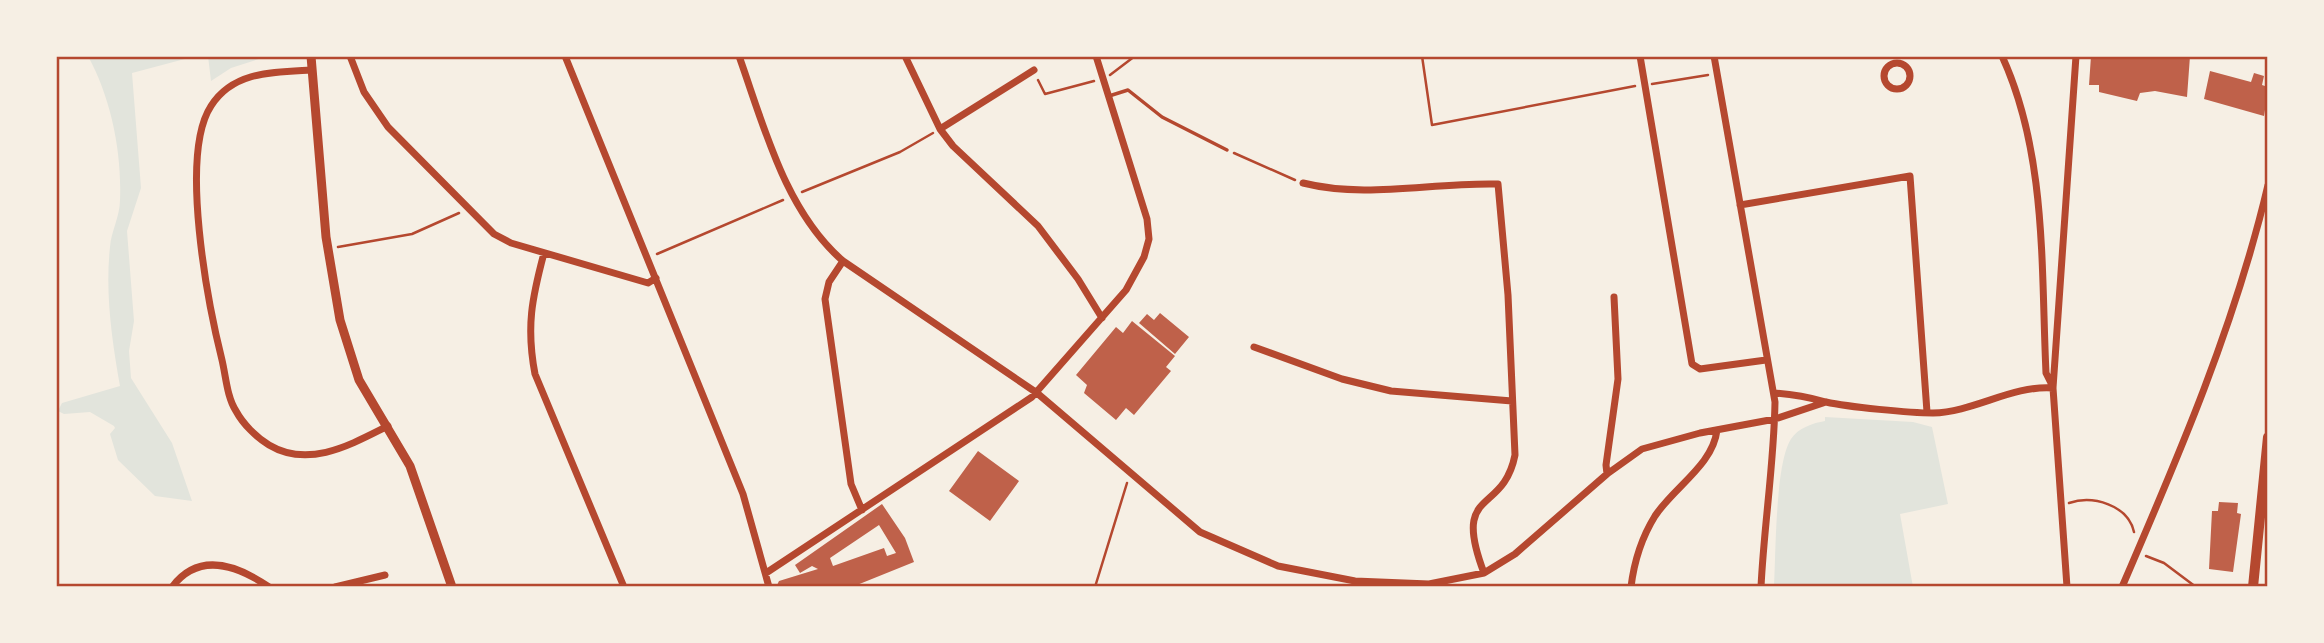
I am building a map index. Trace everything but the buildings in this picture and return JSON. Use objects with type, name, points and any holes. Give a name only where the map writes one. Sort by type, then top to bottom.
[{"type":"main road","points":[[2253,587],[2268,437]]},
{"type":"street","points":[[311,56],[327,248],[340,320],[359,380],[388,426],[424,499],[452,587]]},
{"type":"street","points":[[350,56],[364,92],[388,127],[495,234],[544,253],[648,283],[656,278]]},
{"type":"street","points":[[565,56],[742,492],[769,587]]},
{"type":"street","points":[[739,56],[782,170],[804,217],[824,244],[843,261],[1037,393],[1200,532],[1278,566],[1355,581],[1398,584],[1445,582],[1484,573],[1515,554],[1630,456],[1655,444],[1775,419],[1826,402]]},
{"type":"street","points":[[905,56],[940,129],[979,173],[1038,226],[1078,279],[1101,318]]},
{"type":"street","points":[[766,573],[1037,393],[1126,290],[1144,257],[1149,239],[1147,219],[1109,96],[1106,77],[1096,56]]},
{"type":"street","points":[[1640,56],[1692,364],[1700,369],[1766,360]]},
{"type":"street","points":[[1714,56],[1774,394],[1775,419],[1762,587]]},
{"type":"street","points":[[2002,56],[2025,116],[2034,166],[2046,373],[2053,388]]},
{"type":"street","points":[[2067,587],[2053,388],[2076,56]]},
{"type":"street","points":[[311,70],[262,73],[241,79],[225,89],[211,105],[202,123],[198,142],[199,225],[208,306],[236,412],[253,433],[270,446],[292,454],[317,455],[345,448],[388,426]]},
{"type":"street","points":[[940,129],[1034,70]]},
{"type":"street","points":[[1740,205],[1910,176],[1927,412]]},
{"type":"street","points":[[1303,183],[1345,191],[1498,184],[1508,295],[1515,455],[1512,467],[1473,516],[1472,542],[1484,573]]},
{"type":"street","points":[[2122,587],[2213,371],[2268,185]]},
{"type":"street","points":[[544,253],[529,318],[529,342],[535,374],[624,587]]},
{"type":"street","points":[[843,261],[829,282],[825,299],[851,484],[862,510]]},
{"type":"street","points":[[1607,474],[1605,464],[1618,379],[1614,298]]},
{"type":"street","points":[[1254,348],[1342,379],[1391,391],[1512,401]]},
{"type":"street","points":[[1774,394],[1804,394],[1826,402],[1927,412],[1956,411],[2032,389],[2053,388]]},
{"type":"street","points":[[1631,587],[1633,566],[1652,523],[1715,446],[1717,430]]},
{"type":"street","points":[[172,587],[200,565],[215,564],[232,567],[269,587]]},
{"type":"street","points":[[335,587],[385,575]]},
{"type":"lane","points":[[1109,96],[1128,90],[1162,117],[1227,150]]},
{"type":"path","points":[[1034,70],[1045,94],[1106,77],[1135,56]]},
{"type":"path","points":[[1422,56],[1432,125],[1637,86]]},
{"type":"path","points":[[1654,83],[1711,74]]},
{"type":"path","points":[[1227,150],[1303,183]]},
{"type":"path","points":[[327,248],[412,234],[468,208]]},
{"type":"path","points":[[1095,587],[1130,473]]},
{"type":"path","points":[[2067,504],[2090,499],[2124,512],[2132,523],[2135,534]]},
{"type":"path","points":[[2137,551],[2160,561],[2196,587]]},
{"type":"shaded area","points":[[88,56],[196,56],[132,73],[141,188],[127,231],[134,321],[129,351],[131,378],[172,443],[192,501],[155,496],[118,460],[110,434],[114,426],[90,412],[64,414],[58,411],[62,403],[120,386],[108,282],[111,241],[120,206],[119,163],[109,107]]},
{"type":"shaded area","points":[[208,56],[268,56],[231,68],[211,81]]},
{"type":"shaded area","points":[[1825,417],[1913,422],[1932,427],[1948,504],[1900,514],[1913,587],[1774,587],[1779,488],[1786,451],[1791,439],[1798,432],[1825,421]]}]
